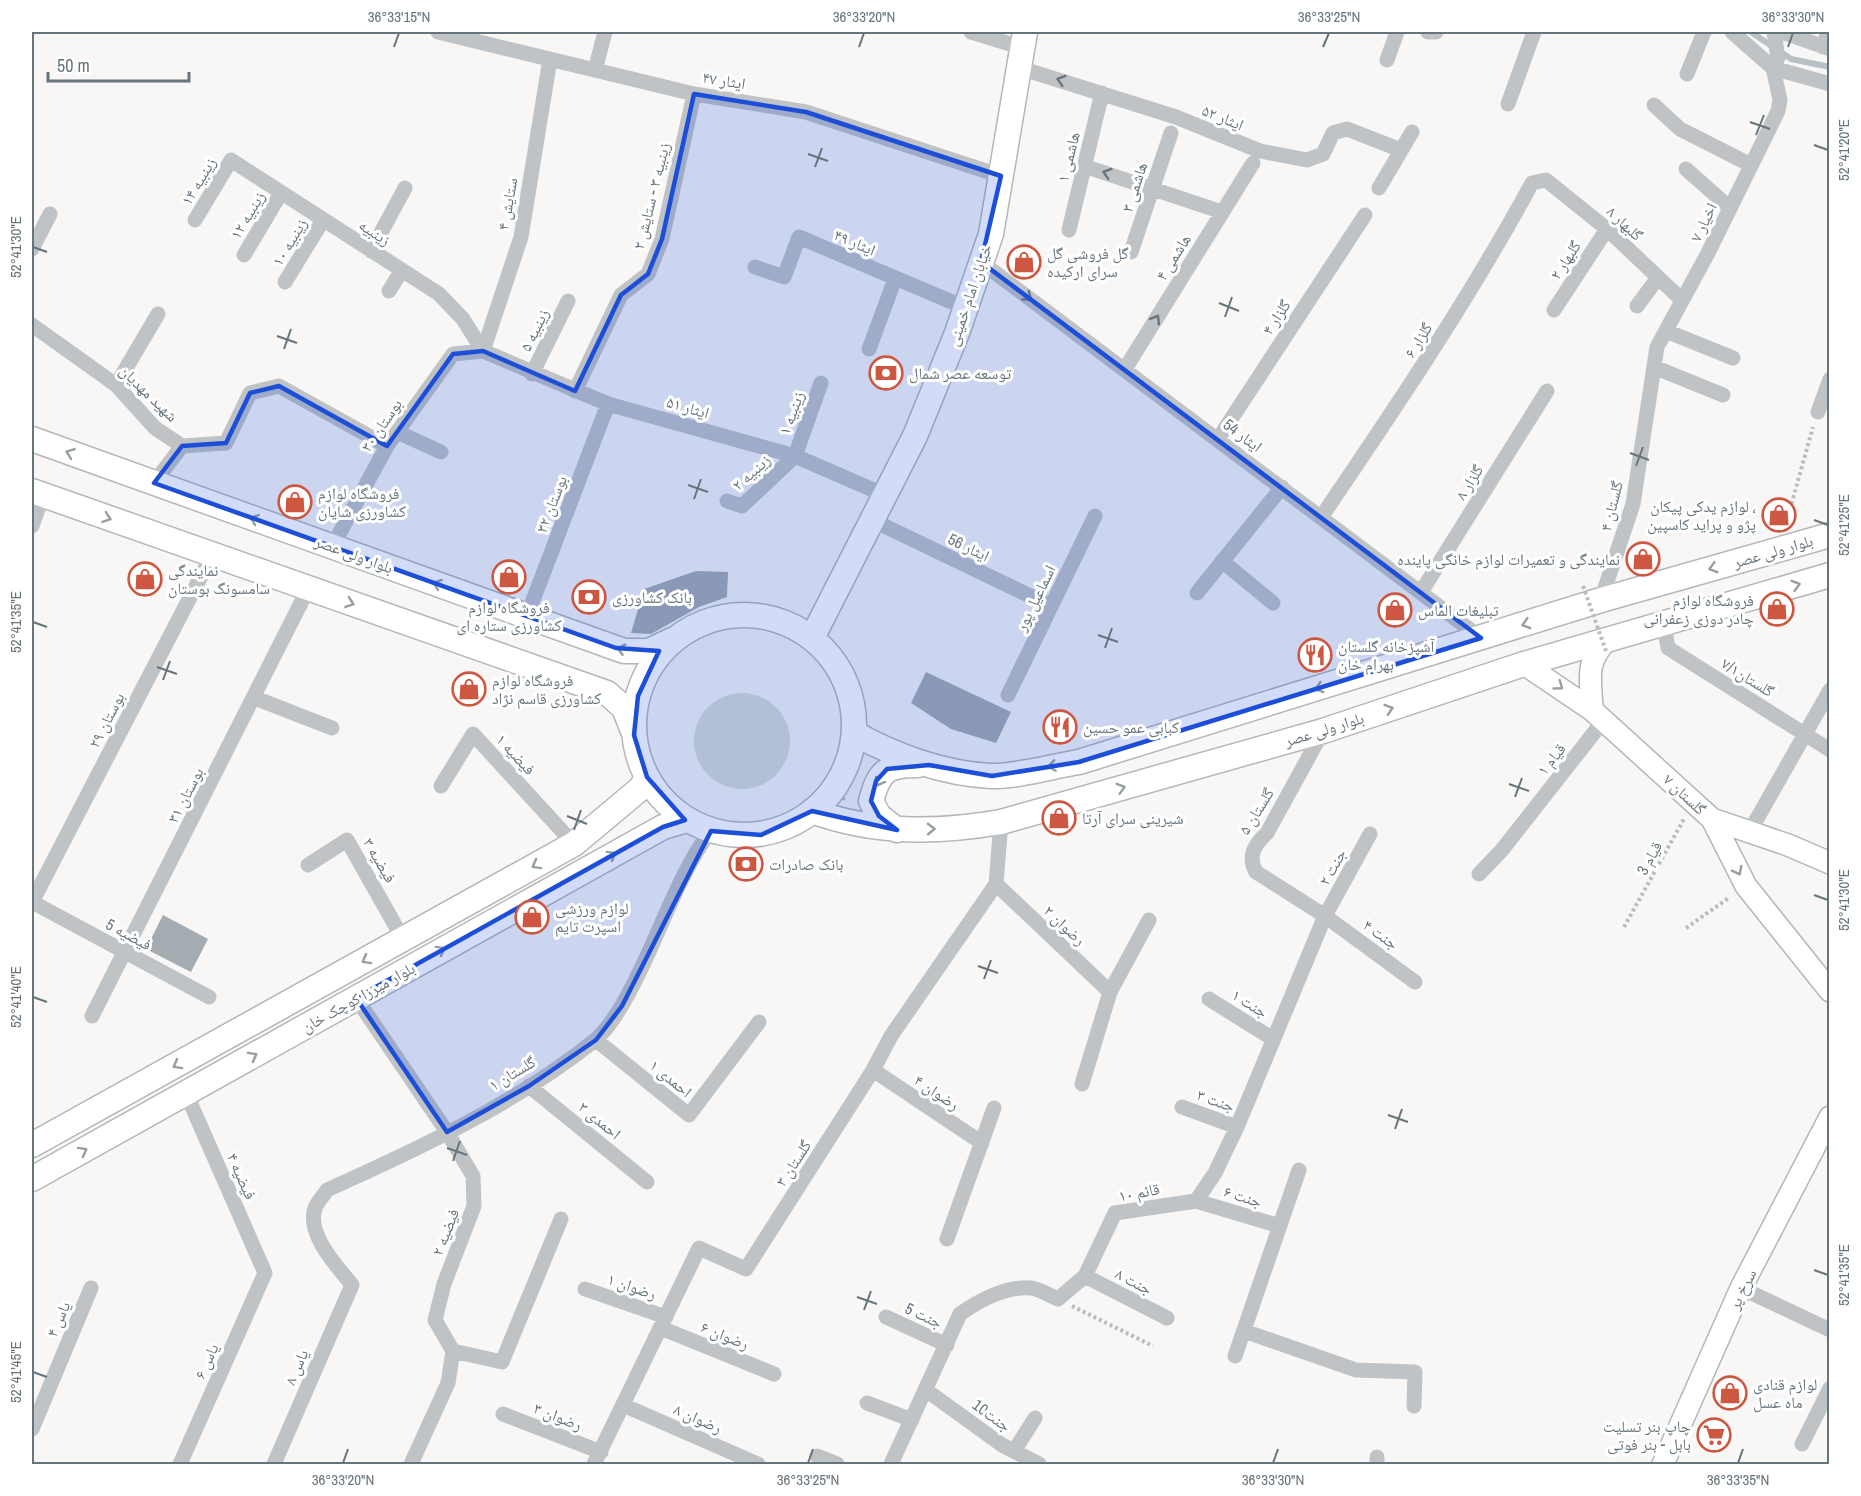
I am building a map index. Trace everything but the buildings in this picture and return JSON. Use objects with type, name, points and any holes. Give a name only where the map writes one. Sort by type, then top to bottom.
[{"type":"main road","name":"خیابان امام خمینی","points":[[812,638],[915,436],[966,308],[991,234],[1023,49]]},
{"type":"main road","name":"بلوار ولی عصر","points":[[32,439],[624,651],[649,651],[676,638]]},
{"type":"main road","points":[[37,493],[607,693],[624,708],[634,735]]},
{"type":"main road","name":"بلوار ولی عصر","points":[[857,735],[893,754],[929,765],[992,776],[1079,762],[1481,638],[1592,593],[1830,535]]},
{"type":"main road","name":"بلوار ولی عصر","points":[[812,812],[837,820],[897,830],[960,829],[1001,822],[1323,731],[1524,664],[1608,647],[1664,624],[1830,575]]},
{"type":"main road","points":[[742,614],[782,621],[812,638],[824,648],[842,673],[852,701],[857,735],[843,774],[826,799],[812,812],[789,826],[761,834],[731,835],[687,820],[665,803],[646,777],[636,750],[634,735],[635,706],[645,677],[662,652],[676,638],[703,622],[742,614]]},
{"type":"main road","points":[[1598,715],[1591,664],[1595,652],[1608,647]]},
{"type":"main road","name":"گلستان ۷","points":[[1524,664],[1598,715],[1712,819],[1750,831],[1830,863]]},
{"type":"main road","points":[[897,830],[879,816],[871,801],[876,782],[887,769],[901,765],[929,765]]},
{"type":"main road","name":"بلوار میرزا کوچک خان","points":[[32,1145],[574,844],[641,788],[646,777]]},
{"type":"main road","points":[[1712,819],[1746,886],[1830,991]]},
{"type":"main road","name":"بلوار میرزا کوچک خان","points":[[32,1179],[663,827],[687,820]]},
{"type":"main road","name":"سرخ پر","points":[[1663,1464],[1741,1288],[1830,1117]]},
{"type":"street","name":"ایثار ۴۷","points":[[446,32],[694,94],[806,112],[1001,176]]},
{"type":"street","points":[[596,70],[605,32]]},
{"type":"street","name":"ایثار ۵۲","points":[[971,32],[1023,49],[1102,93],[1176,117],[1260,151],[1307,160],[1323,154],[1333,133],[1347,129],[1401,150]]},
{"type":"street","points":[[1387,60],[1397,32]]},
{"type":"street","points":[[1428,32],[1436,32]]},
{"type":"street","points":[[1508,104],[1534,32]]},
{"type":"street","points":[[1687,74],[1704,32]]},
{"type":"street","points":[[1732,32],[1773,68],[1830,84]]},
{"type":"street","points":[[1773,68],[1778,58],[1774,32]]},
{"type":"street","points":[[1782,32],[1826,48],[1827,32]]},
{"type":"street","name":"ستایش ۴","points":[[483,351],[521,237],[550,59]]},
{"type":"street","name":"اخیار ۷","points":[[1657,347],[1778,111],[1780,100],[1773,68]]},
{"type":"street","name":"هاشمی ۱","points":[[1069,230],[1102,93]]},
{"type":"street","name":"زینبیه ۳ - ستایش ۲","points":[[575,391],[621,295],[648,274],[662,239],[694,94]]},
{"type":"street","points":[[1654,105],[1680,129],[1751,165]]},
{"type":"street","points":[[1379,188],[1412,132]]},
{"type":"street","name":"هاشمی ۳","points":[[1131,252],[1171,133]]},
{"type":"street","name":"زینبیه","points":[[231,160],[439,294],[463,319],[483,351]]},
{"type":"street","name":"زینبیه ۱۴","points":[[195,220],[231,160]]},
{"type":"street","name":"هاشمی ۴","points":[[1125,369],[1252,163]]},
{"type":"street","points":[[1084,166],[1222,212]]},
{"type":"street","points":[[1686,169],[1730,208]]},
{"type":"street","name":"گلبهار ۸","points":[[1538,180],[1546,180],[1607,229],[1657,279],[1682,300]]},
{"type":"street","name":"گلزار ۶","points":[[1322,516],[1414,380],[1491,259],[1532,183],[1538,180]]},
{"type":"street","points":[[371,251],[405,188]]},
{"type":"street","name":"زینبیه ۱۲","points":[[244,255],[281,193]]},
{"type":"street","points":[[32,249],[50,214]]},
{"type":"street","name":"گلزار ۴","points":[[1218,438],[1365,215]]},
{"type":"street","name":"زینبیه ۱۰","points":[[285,282],[323,220]]},
{"type":"street","name":"گلبهار ۲","points":[[1554,310],[1607,229]]},
{"type":"street","name":"ایثار ۴۹","points":[[755,267],[784,277],[799,237],[966,308]]},
{"type":"street","name":"ایثار 54","points":[[981,262],[1322,516],[1481,638]]},
{"type":"street","points":[[389,291],[402,270]]},
{"type":"street","points":[[869,348],[895,279]]},
{"type":"street","points":[[1637,306],[1657,279]]},
{"type":"street","name":"زینبیه ۵","points":[[532,374],[568,301]]},
{"type":"street","points":[[116,385],[158,314]]},
{"type":"street","name":"شهید مهدیان","points":[[32,325],[116,385],[155,428],[182,446],[226,443],[250,393],[279,387],[387,446]]},
{"type":"street","points":[[1666,331],[1733,358]]},
{"type":"street","name":"گلستان ۴","points":[[1592,593],[1633,504],[1657,347]]},
{"type":"street","name":"ایثار ۵۱","points":[[483,351],[532,374],[608,404],[795,456],[885,495]]},
{"type":"street","name":"بوستان ۳۰","points":[[332,547],[387,446],[453,354],[483,351]]},
{"type":"street","points":[[1654,367],[1723,395]]},
{"type":"street","points":[[1818,412],[1830,379]]},
{"type":"street","name":"زینبیه ۱","points":[[795,456],[821,383]]},
{"type":"street","name":"گلزار ۸","points":[[1421,591],[1546,391]]},
{"type":"street","name":"بوستان ۳۲","points":[[527,616],[608,404]]},
{"type":"street","points":[[397,432],[441,452]]},
{"type":"street","points":[[154,483],[182,446]]},
{"type":"street","name":"زینبیه ۲","points":[[727,501],[742,506],[795,456]]},
{"type":"street","points":[[1197,593],[1282,487]]},
{"type":"street","points":[[32,526],[37,493]]},
{"type":"street","name":"اسماعیل پور","points":[[1008,695],[1095,516]]},
{"type":"street","name":"ایثار 56","points":[[872,520],[1051,606]]},
{"type":"street","name":"بوستان ۲۹","points":[[32,902],[212,555]]},
{"type":"street","points":[[1222,561],[1273,603]]},
{"type":"street","name":"بوستان ۳۱","points":[[92,1016],[255,698],[308,589]]},
{"type":"street","name":"گلستان۷/۱","points":[[1664,624],[1668,648],[1830,750]]},
{"type":"street","points":[[1750,831],[1803,733],[1830,690]]},
{"type":"street","points":[[255,698],[332,728]]},
{"type":"street","name":"قیام ۱","points":[[1479,874],[1502,850],[1598,715]]},
{"type":"street","name":"گلستان ۵","points":[[1323,731],[1267,833],[1256,843],[1251,864],[1256,872],[1325,916]]},
{"type":"street","name":"فیضیه ۱","points":[[441,786],[473,734],[574,844]]},
{"type":"street","points":[[996,884],[1001,822]]},
{"type":"street","name":"گلستان ۱","points":[[352,1285],[328,1254],[315,1228],[315,1208],[327,1190],[447,1132],[529,1086],[596,1040],[622,1006],[696,855],[711,830]]},
{"type":"street","name":"جنت ۲","points":[[1325,916],[1370,834]]},
{"type":"street","name":"فیضیه ۳","points":[[308,865],[347,840],[403,939]]},
{"type":"street","name":"رضوان ۲","points":[[996,884],[1110,992]]},
{"type":"street","name":"گلستان ۳","points":[[597,1458],[699,1248],[746,1269],[873,1070],[891,1036],[996,884]]},
{"type":"street","name":"فیضیه 5","points":[[32,902],[209,997]]},
{"type":"street","points":[[1196,1201],[1215,1173],[1237,1126],[1325,916]]},
{"type":"street","name":"جنت ۴","points":[[1325,916],[1415,982]]},
{"type":"street","points":[[1082,1084],[1110,992],[1149,920]]},
{"type":"street","name":"فیضیه ۲","points":[[356,998],[447,1132],[473,1176],[474,1206],[444,1284],[435,1320],[453,1351]]},
{"type":"street","name":"جنت ۱","points":[[1209,999],[1273,1039]]},
{"type":"street","name":"احمدی ۱","points":[[596,1040],[689,1115],[759,1022]]},
{"type":"street","name":"رضوان ۴","points":[[873,1070],[982,1143]]},
{"type":"street","name":"احمدی ۳","points":[[529,1086],[647,1182]]},
{"type":"street","name":"فیضیه ۴","points":[[186,1093],[266,1273]]},
{"type":"street","name":"جنت ۳","points":[[1182,1107],[1237,1126]]},
{"type":"street","points":[[947,1239],[994,1108]]},
{"type":"street","points":[[1235,1356],[1299,1170]]},
{"type":"street","name":"جنت ۶","points":[[1196,1201],[1280,1226]]},
{"type":"street","name":"قائم ۱۰","points":[[1058,1299],[1085,1276],[1115,1213],[1196,1201]]},
{"type":"street","points":[[411,1464],[448,1383],[453,1351],[502,1362],[561,1219]]},
{"type":"street","name":"یاس ۶","points":[[180,1464],[266,1273]]},
{"type":"street","name":"جنت ۸","points":[[1085,1276],[1167,1318]]},
{"type":"street","name":"یاس ۸","points":[[274,1464],[352,1285]]},
{"type":"street","name":"یاس ۴","points":[[32,1429],[91,1288]]},
{"type":"street","points":[[891,1464],[960,1314],[979,1300],[1009,1291],[1033,1288],[1058,1299]]},
{"type":"street","points":[[1741,1288],[1830,1330]]},
{"type":"street","name":"رضوان ۱","points":[[585,1289],[664,1323]]},
{"type":"street","name":"جنت 5","points":[[886,1317],[947,1345]]},
{"type":"street","name":"رضوان ۶","points":[[664,1323],[774,1374]]},
{"type":"street","points":[[1244,1331],[1356,1370],[1415,1372],[1414,1406]]},
{"type":"street","points":[[1802,1444],[1830,1388]]},
{"type":"street","name":"جنت10","points":[[926,1389],[1014,1451],[1039,1464]]},
{"type":"street","points":[[867,1403],[912,1420]]},
{"type":"street","name":"رضوان ۸","points":[[623,1405],[758,1464]]},
{"type":"street","name":"رضوان ۳","points":[[503,1414],[597,1458]]},
{"type":"street","points":[[1014,1451],[1035,1418]]},
{"type":"street","points":[[817,1456],[837,1464]]},
{"type":"path","points":[[1779,549],[1818,412]]},
{"type":"path","points":[[1592,593],[1608,647]]},
{"type":"path","points":[[837,820],[857,735]]},
{"type":"path","name":"قیام 3","points":[[1624,927],[1693,801]]},
{"type":"path","points":[[1686,928],[1746,886]]},
{"type":"path","points":[[1058,1299],[1153,1346]]},
{"type":"highlighted area","points":[[694,94],[806,112],[1001,176],[981,262],[1481,638],[1079,762],[992,776],[929,765],[887,769],[876,781],[871,801],[879,816],[897,830],[812,811],[761,835],[711,831],[622,1006],[596,1040],[529,1086],[447,1132],[356,998],[663,827],[685,820],[647,777],[634,735],[638,696],[659,651],[616,648],[154,483],[182,446],[226,443],[250,393],[279,386],[387,446],[453,354],[483,351],[575,391],[621,295],[648,274],[662,239]]},
{"type":"shaded area","points":[[742,693],[760,697],[776,707],[786,723],[790,741],[786,759],[776,775],[760,785],[742,789],[724,785],[708,775],[698,759],[694,741],[698,723],[708,707],[724,697]]},
{"type":"waterway","points":[[1751,32],[1791,59],[1830,67]]},
{"type":"place","name":"گل فروشی گل سرای ارکیده","points":[[1024,262]]},
{"type":"place","name":"توسعه عصر شمال","points":[[886,373]]},
{"type":"place","name":"فروشگاه لوازم کشاورزی شایان","points":[[295,502]]},
{"type":"place","name":"لوازم یدکی پیکان ، پژو و پراید کاسپین","points":[[1779,515]]},
{"type":"place","name":"نمایندگی و تعمیرات لوازم خانگی پاینده","points":[[1643,559]]},
{"type":"place","name":"فروشگاه لوازم کشاورزی ستاره ای","points":[[509,577]]},
{"type":"place","name":"نمایندگی سامسونگ بوستان","points":[[145,579]]},
{"type":"place","name":"بانک کشاورزی","points":[[589,597]]},
{"type":"place","name":"فروشگاه لوازم چادر دوزی زعفرانی","points":[[1777,609]]},
{"type":"place","name":"تبلیغات الماس","points":[[1395,610]]},
{"type":"place","name":"آشپزخانه گلستان بهرام خان","points":[[1315,655]]},
{"type":"place","name":"فروشگاه لوازم کشاورزی قاسم نژاد","points":[[469,689]]},
{"type":"place","name":"کبابی عمو حسین","points":[[1060,727]]},
{"type":"place","name":"شیرینی سرای آرتا","points":[[1059,818]]},
{"type":"place","name":"بانک صادرات","points":[[746,864]]},
{"type":"place","name":"لوازم ورزشی اسپرت تایم","points":[[532,917]]},
{"type":"place","name":"لوازم قنادی ماه عسل","points":[[1730,1393]]},
{"type":"place","name":"چاپ بنر تسلیت بابل - بنر فوتی","points":[[1714,1435]]}]
